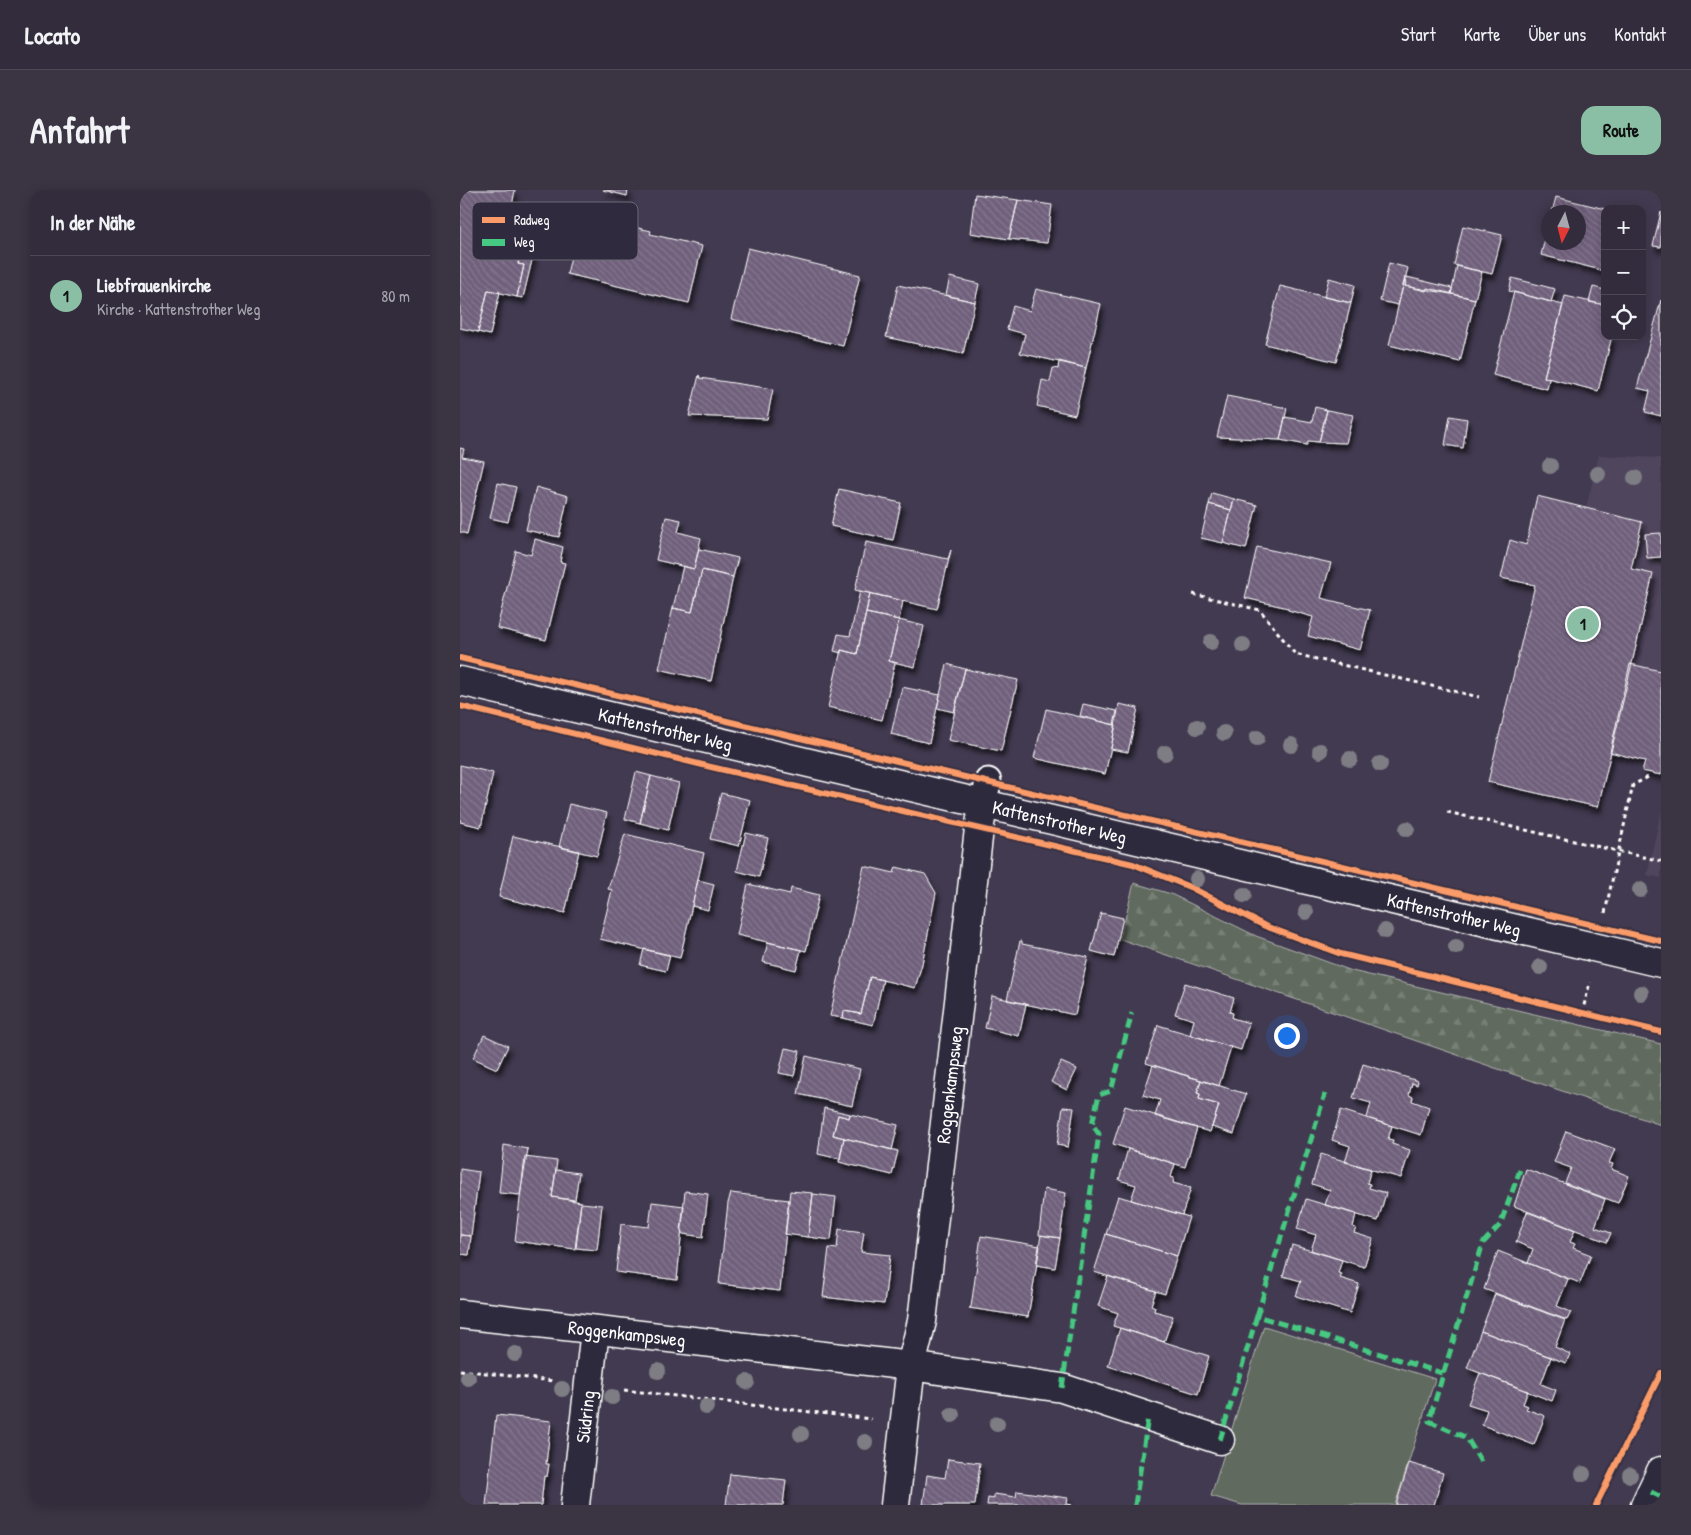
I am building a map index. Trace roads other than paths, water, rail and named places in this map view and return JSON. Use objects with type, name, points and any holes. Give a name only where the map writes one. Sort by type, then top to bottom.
[{"type":"street","name":"Kattenstrother Weg","points":[[460,681],[986,792],[1661,963]]},
{"type":"street","name":"Roggenkampsweg","points":[[894,1505],[911,1366],[923,1311],[979,829],[986,792]]},
{"type":"street","name":"Roggenkampsweg","points":[[460,1314],[911,1366],[1062,1388],[1220,1440]]},
{"type":"street","name":"Südring","points":[[575,1505],[595,1330]]},
{"type":"street","points":[[1645,1505],[1661,1471]]},
{"type":"place","name":"Liebfrauenkirche","points":[[1583,624]]}]
